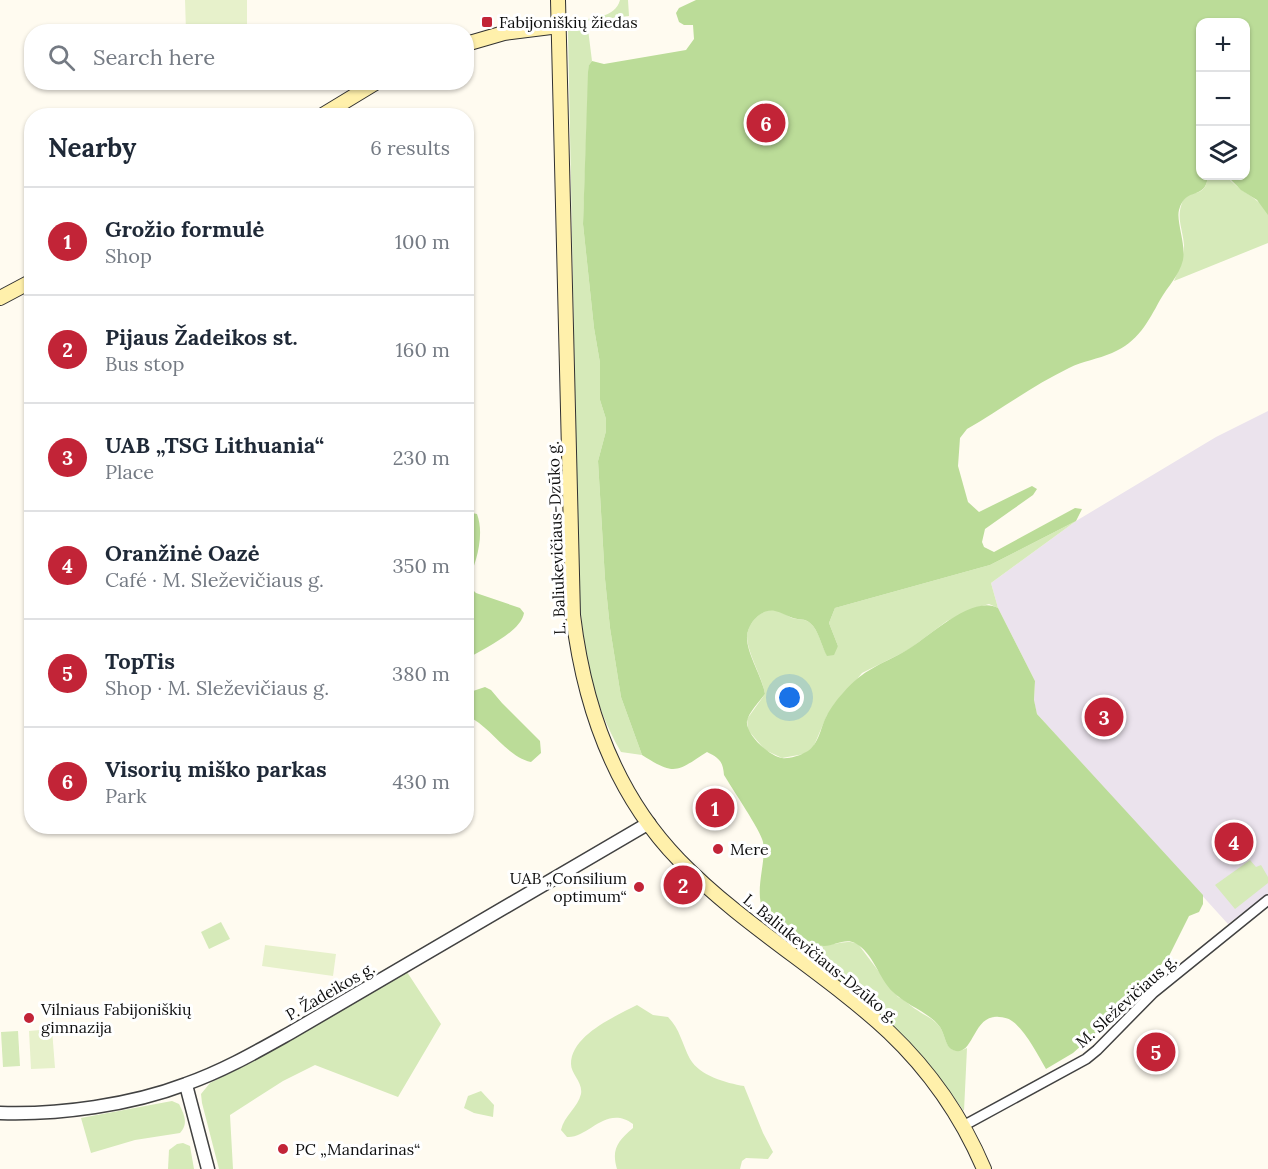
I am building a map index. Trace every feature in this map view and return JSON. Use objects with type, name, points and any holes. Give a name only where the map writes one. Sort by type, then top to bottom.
[{"type":"main road","name":"L. Baliukevičiaus-Dzūko g.","points":[[558,0],[573,615],[580,670],[595,721],[614,766],[649,823],[677,858],[720,898],[867,1013],[890,1034],[938,1088],[963,1126],[984,1169]]},
{"type":"main road","points":[[474,42],[504,33],[559,26]]},
{"type":"main road","points":[[334,108],[364,90]]},
{"type":"main road","points":[[0,298],[24,285]]},
{"type":"street","name":"P. Žadeikos g.","points":[[0,1113],[97,1106],[186,1085],[239,1061],[290,1033],[649,823]]},
{"type":"street","name":"M. Sleževičiaus g.","points":[[963,1126],[1086,1059],[1153,993],[1268,900]]},
{"type":"street","points":[[186,1085],[208,1169]]},
{"type":"shaded area","points":[[1268,411],[1268,894],[1228,924],[1037,714],[1034,701],[1035,681],[998,608],[991,583],[1076,521],[1216,437]]},
{"type":"green space","points":[[185,0],[247,0],[247,24],[186,24]]},
{"type":"green space","points":[[620,0],[628,0],[629,16],[587,21],[592,61],[589,65],[583,224],[600,363],[600,400],[606,419],[606,431],[598,461],[610,628],[621,697],[642,755],[621,752],[602,713],[583,635],[579,593],[568,31],[578,21],[609,14]]},
{"type":"green space","points":[[696,0],[1268,0],[1268,215],[1257,200],[1241,190],[1231,180],[1250,180],[1250,18],[1196,18],[1196,180],[1207,180],[1203,189],[1182,202],[1179,210],[1184,254],[1176,276],[1146,324],[1129,343],[1112,353],[1074,366],[1043,382],[967,429],[960,438],[958,466],[968,502],[979,512],[1032,486],[1037,489],[1033,495],[985,529],[982,542],[984,547],[994,552],[1075,508],[1082,509],[1076,521],[990,565],[835,608],[829,623],[838,646],[834,655],[827,656],[816,630],[808,621],[777,612],[770,611],[760,614],[748,631],[747,643],[765,694],[750,714],[747,726],[754,738],[771,754],[787,758],[802,754],[813,746],[834,704],[850,685],[865,673],[907,650],[963,612],[987,605],[998,608],[1035,681],[1034,700],[1037,714],[1203,895],[1203,904],[1199,912],[1189,916],[1169,956],[1101,1028],[1073,1053],[1046,1069],[1022,1030],[1004,1017],[990,1018],[983,1022],[965,1048],[960,1051],[953,1050],[948,1046],[942,1030],[935,1022],[888,987],[861,947],[847,941],[828,946],[819,945],[771,922],[762,909],[760,900],[763,842],[752,819],[724,775],[720,760],[707,752],[682,767],[669,769],[642,755],[621,697],[605,579],[598,461],[606,431],[606,419],[600,400],[600,363],[583,224],[588,72],[592,61],[604,64],[686,50],[694,39],[693,25],[684,25],[679,22],[676,13],[679,8]]},
{"type":"green space","points":[[1207,180],[1230,180],[1260,203],[1268,214],[1268,243],[1174,281],[1184,250],[1180,208],[1188,195],[1204,189]]},
{"type":"green space","points":[[474,513],[477,514],[480,531],[474,565]]},
{"type":"green space","points":[[1076,521],[991,583],[998,608],[989,604],[947,621],[908,650],[862,673],[827,715],[813,748],[804,754],[782,758],[765,750],[748,730],[747,719],[765,694],[749,650],[747,636],[753,622],[760,614],[775,610],[792,618],[808,621],[816,630],[827,655],[838,646],[829,623],[835,608],[990,565]]},
{"type":"green space","points":[[474,591],[520,608],[524,613],[516,627],[474,655]]},
{"type":"green space","points":[[485,687],[491,690],[540,741],[541,753],[531,762],[522,759],[513,754],[474,720],[474,691]]},
{"type":"green space","points":[[1250,860],[1256,867],[1261,865],[1268,877],[1268,883],[1235,909],[1215,885]]},
{"type":"green space","points":[[767,918],[802,940],[817,945],[845,942],[858,944],[898,997],[937,1024],[951,1048],[959,1051],[967,1048],[964,1111],[930,1065],[897,1030],[764,924]]},
{"type":"green space","points":[[221,922],[230,939],[209,949],[201,932]]},
{"type":"green space","points":[[265,945],[336,954],[333,976],[262,966]]},
{"type":"green space","points":[[407,972],[441,1024],[398,1097],[315,1065],[283,1081],[230,1115],[233,1169],[219,1169],[201,1094],[210,1083],[252,1062]]},
{"type":"green space","points":[[637,1005],[653,1015],[668,1017],[678,1032],[690,1059],[700,1070],[722,1081],[744,1086],[773,1152],[768,1159],[746,1158],[742,1161],[740,1169],[617,1169],[615,1151],[623,1137],[633,1128],[633,1124],[614,1118],[575,1136],[567,1137],[561,1130],[581,1094],[571,1064],[578,1044],[596,1028]]},
{"type":"green space","points":[[52,1029],[55,1068],[31,1069],[29,1031]]},
{"type":"green space","points":[[18,1031],[20,1066],[3,1067],[1,1032]]},
{"type":"green space","points":[[481,1091],[494,1105],[493,1117],[474,1113],[464,1108],[468,1096]]},
{"type":"green space","points":[[172,1101],[179,1104],[184,1115],[185,1123],[180,1133],[135,1140],[91,1153],[81,1118]]},
{"type":"green space","points":[[183,1143],[190,1146],[194,1169],[168,1169],[169,1150]]},
{"type":"place","name":"Fabijoniškių žiedas","points":[[487,22]]},
{"type":"place","name":"Visorių miško parkas","points":[[766,123]]},
{"type":"place","name":"UAB „TSG Lithuania“","points":[[1104,717]]},
{"type":"place","name":"Grožio formulė","points":[[715,808]]},
{"type":"place","name":"Oranžinė Oazė","points":[[1234,842]]},
{"type":"place","name":"Mere","points":[[718,849]]},
{"type":"place","name":"Pijaus Žadeikos st.","points":[[683,885]]},
{"type":"place","name":"UAB „Consilium optimum“","points":[[639,887]]},
{"type":"place","name":"Vilniaus Fabijoniškių gimnazija","points":[[29,1018]]},
{"type":"place","name":"TopTis","points":[[1156,1052]]},
{"type":"place","name":"PC „Mandarinas“","points":[[283,1149]]}]
